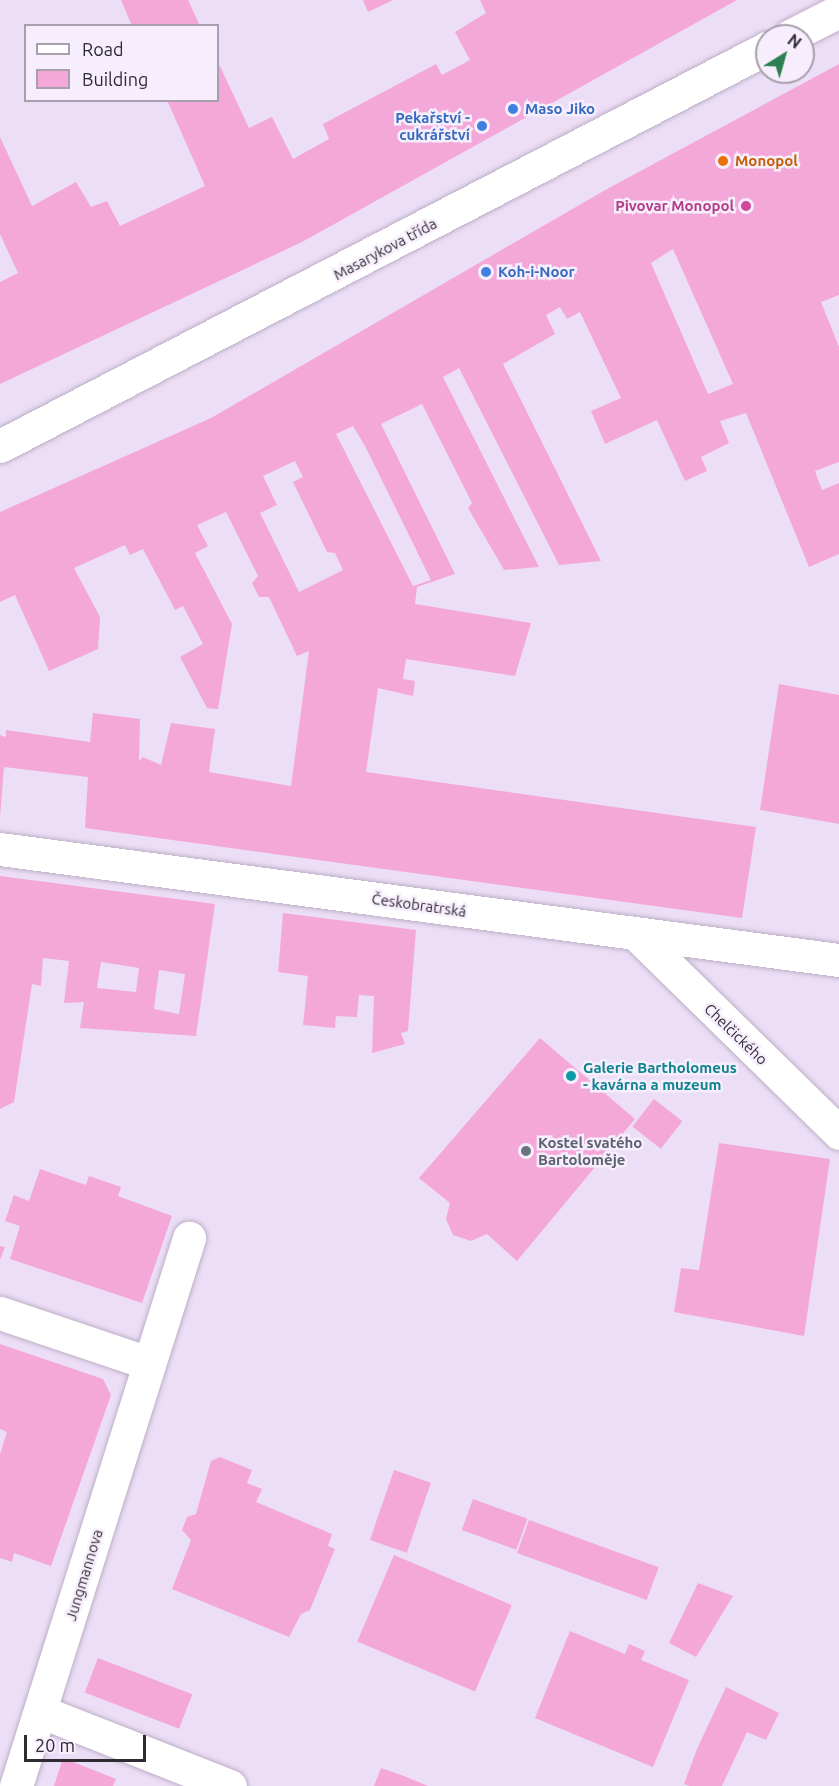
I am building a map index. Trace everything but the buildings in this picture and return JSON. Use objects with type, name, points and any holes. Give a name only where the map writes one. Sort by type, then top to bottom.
[{"type":"street","points":[[814,24],[839,11]]},
{"type":"street","name":"Masarykova třída","points":[[0,446],[755,54]]},
{"type":"street","name":"Českobratrská","points":[[0,849],[839,960]]},
{"type":"street","name":"Chelčického","points":[[635,933],[839,1132]]},
{"type":"street","name":"Jungmannova","points":[[16,1786],[42,1712],[189,1239]]},
{"type":"street","points":[[0,1313],[149,1363]]},
{"type":"street","points":[[42,1712],[230,1786]]},
{"type":"place","name":"Maso Jiko","points":[[513,109]]},
{"type":"place","name":"Pekařství - cukrářství","points":[[482,126]]},
{"type":"place","name":"Monopol","points":[[723,161]]},
{"type":"place","name":"Pivovar Monopol","points":[[746,206]]},
{"type":"place","name":"Koh-i-Noor","points":[[486,272]]},
{"type":"place","name":"Galerie Bartholomeus - kavárna a muzeum","points":[[571,1076]]},
{"type":"place","name":"Kostel svatého Bartoloměje","points":[[526,1151]]}]
